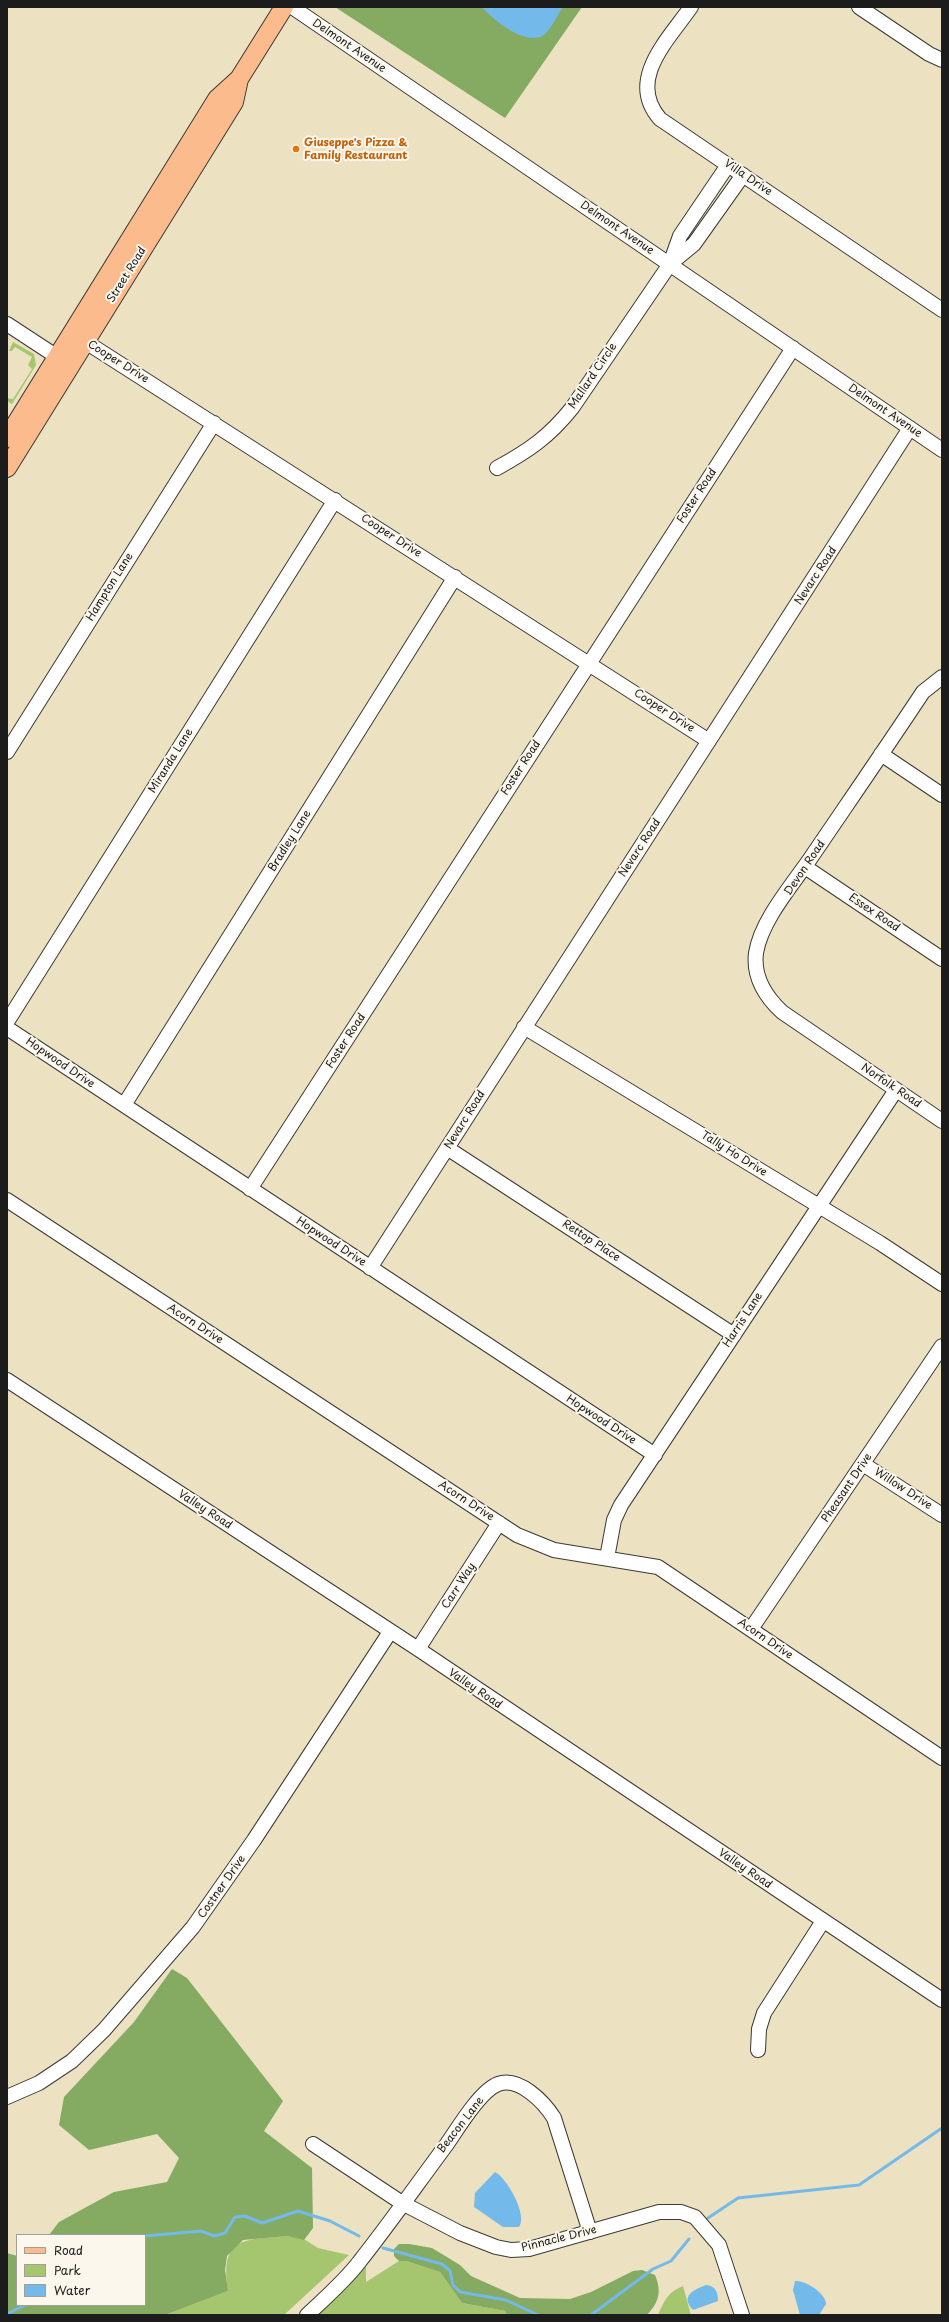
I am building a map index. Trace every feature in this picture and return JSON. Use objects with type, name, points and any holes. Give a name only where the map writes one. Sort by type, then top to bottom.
[{"type":"main road","name":"Street Road","points":[[7,468],[64,361],[234,102],[239,80],[284,7]]},
{"type":"main road","name":"Street Road","points":[[7,438],[64,361]]},
{"type":"street","name":"Delmont Avenue","points":[[292,7],[942,450]]},
{"type":"street","name":"Villa Drive","points":[[691,7],[650,66],[647,76],[648,95],[654,111],[660,119],[942,310]]},
{"type":"street","points":[[859,7],[930,54],[942,60]]},
{"type":"street","points":[[670,264],[680,236],[728,165]]},
{"type":"street","points":[[670,264],[694,244],[743,175]]},
{"type":"street","name":"Mallard Circle","points":[[497,468],[535,446],[564,419],[670,264]]},
{"type":"street","points":[[7,324],[64,361]]},
{"type":"street","name":"Cooper Drive","points":[[79,337],[709,741]]},
{"type":"street","name":"Foster Road","points":[[250,1189],[793,348]]},
{"type":"street","name":"Hampton Lane","points":[[7,752],[214,423]]},
{"type":"street","name":"Nevarc Road","points":[[370,1268],[910,428]]},
{"type":"street","name":"Miranda Lane","points":[[7,1022],[335,500]]},
{"type":"street","name":"Bradley Lane","points":[[124,1105],[455,577]]},
{"type":"street","name":"Devon Road","points":[[840,1052],[782,1012],[772,1002],[760,981],[756,955],[762,933],[805,867],[923,692],[942,677]]},
{"type":"street","points":[[881,754],[942,795]]},
{"type":"street","name":"Essex Road","points":[[805,867],[942,959]]},
{"type":"street","name":"Hopwood Drive","points":[[7,1028],[655,1455]]},
{"type":"street","name":"Tally Ho Drive","points":[[524,1028],[880,1242],[942,1284]]},
{"type":"street","name":"Norfolk Road","points":[[840,1052],[942,1121]]},
{"type":"street","name":"Harris Lane","points":[[607,1558],[614,1520],[655,1455],[896,1090]]},
{"type":"street","name":"Rettop Place","points":[[448,1148],[734,1335]]},
{"type":"street","name":"Acorn Drive","points":[[7,1200],[499,1523],[539,1545],[559,1551],[658,1567],[942,1758]]},
{"type":"street","name":"Pheasant Drive","points":[[751,1629],[942,1346]]},
{"type":"street","name":"Valley Road","points":[[7,1380],[418,1649],[942,2000]]},
{"type":"street","name":"Willow Drive","points":[[863,1464],[942,1515]]},
{"type":"street","name":"Carr Way","points":[[418,1649],[499,1523]]},
{"type":"street","name":"Costner Drive","points":[[7,2097],[38,2083],[72,2062],[104,2030],[193,1928],[250,1847],[390,1632]]},
{"type":"street","points":[[758,2050],[759,2029],[764,2013],[823,1921]]},
{"type":"street","name":"Beacon Lane","points":[[307,2315],[359,2262],[483,2097],[499,2084],[508,2083],[525,2089],[546,2105],[554,2118],[590,2232]]},
{"type":"street","name":"Pinnacle Drive","points":[[313,2144],[402,2203],[460,2233],[496,2247],[511,2250],[529,2249],[659,2212],[681,2212],[695,2217],[719,2245],[742,2315]]},
{"type":"green space","points":[[335,7],[582,7],[505,118]]},
{"type":"green space","points":[[13,342],[34,354],[36,365],[12,404],[7,401],[7,398],[13,399],[32,369],[28,365],[32,357],[15,347],[12,351],[9,351]]},
{"type":"green space","points":[[172,1969],[187,1978],[283,2101],[264,2131],[312,2168],[313,2228],[304,2240],[288,2236],[243,2240],[227,2256],[225,2270],[228,2291],[165,2315],[7,2315],[7,2253],[16,2256],[16,2306],[146,2306],[146,2234],[50,2234],[59,2222],[114,2192],[167,2182],[179,2158],[157,2134],[89,2150],[59,2125],[64,2097],[134,2022]]},
{"type":"green space","points":[[288,2236],[302,2238],[318,2248],[349,2255],[284,2315],[165,2315],[228,2291],[226,2273],[228,2260],[232,2250],[238,2244],[259,2239]]},
{"type":"green space","points":[[399,2244],[409,2244],[432,2248],[460,2265],[471,2276],[520,2298],[570,2299],[591,2292],[633,2271],[642,2270],[655,2275],[659,2292],[657,2301],[647,2315],[507,2315],[505,2311],[462,2303],[440,2272],[406,2261],[399,2261],[394,2256],[394,2249]]},
{"type":"green space","points":[[399,2261],[406,2261],[440,2272],[462,2303],[505,2311],[507,2315],[316,2315],[366,2265],[366,2282]]},
{"type":"green space","points":[[683,2286],[691,2315],[658,2315],[662,2305],[670,2294]]},
{"type":"water","points":[[482,7],[563,7],[546,33],[539,37],[531,38],[522,36],[512,31],[494,19]]},
{"type":"water","points":[[495,2172],[505,2181],[519,2206],[521,2221],[519,2227],[503,2227],[474,2207],[475,2193]]},
{"type":"water","points":[[795,2281],[809,2285],[823,2296],[826,2304],[819,2315],[800,2315],[793,2290]]},
{"type":"water","points":[[706,2285],[714,2288],[718,2301],[693,2310],[689,2305],[688,2297],[693,2291]]},
{"type":"waterway","points":[[708,2218],[738,2198],[859,2185],[942,2128]]},
{"type":"waterway","points":[[146,2236],[201,2231],[214,2236],[225,2233],[235,2217],[245,2216],[262,2223],[298,2211],[330,2221],[359,2236]]},
{"type":"waterway","points":[[591,2315],[653,2269],[671,2261],[689,2239]]},
{"type":"waterway","points":[[383,2248],[442,2264],[450,2271],[453,2285],[460,2292],[506,2300],[538,2315]]},
{"type":"waterway","points":[[7,2314],[23,2306]]},
{"type":"place","name":"Giuseppe's Pizza & Family Restaurant","points":[[296,149]]}]
